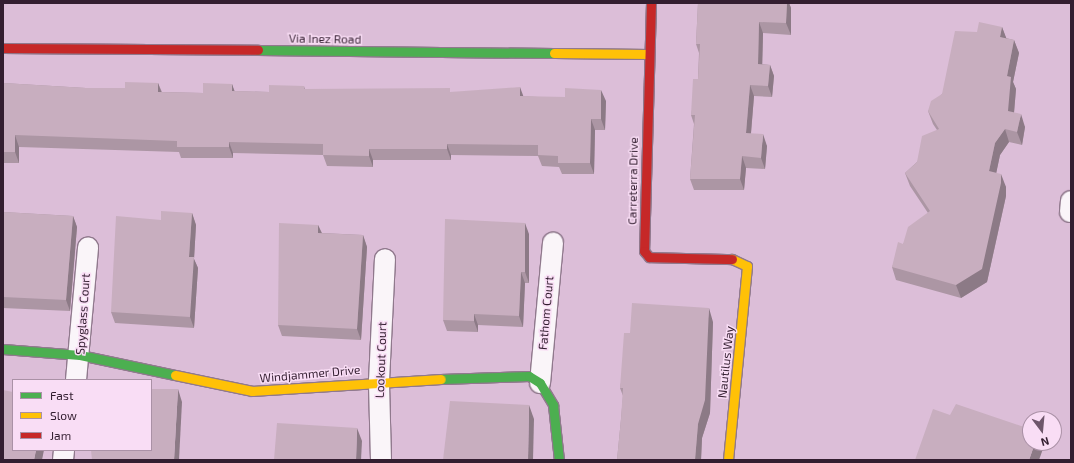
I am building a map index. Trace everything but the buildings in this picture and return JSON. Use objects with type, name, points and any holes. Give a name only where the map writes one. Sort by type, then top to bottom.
[{"type":"street","name":"Carreterra Drive","points":[[650,3],[644,252],[649,257],[738,259],[747,266]]},
{"type":"street","name":"Via Inez Road","points":[[3,48],[648,54]]},
{"type":"street","name":"Fathom Court","points":[[540,383],[552,243]]},
{"type":"street","name":"Spyglass Court","points":[[76,379],[80,355],[88,248]]},
{"type":"street","name":"Lookout Court","points":[[381,460],[379,381],[385,259]]},
{"type":"street","name":"Nautilus Way","points":[[728,460],[747,266]]},
{"type":"street","name":"Windjammer Drive","points":[[3,349],[80,355],[252,391],[379,381],[518,375],[540,383]]},
{"type":"street","points":[[540,383],[553,406],[559,460]]},
{"type":"traffic: fast","points":[[258,50],[554,53]]},
{"type":"traffic: fast","points":[[3,349],[80,355],[175,375]]},
{"type":"traffic: fast","points":[[441,379],[529,376],[540,383],[553,405],[559,460]]},
{"type":"traffic: slow","points":[[554,53],[648,54]]},
{"type":"traffic: slow","points":[[728,460],[747,266],[732,259]]},
{"type":"traffic: slow","points":[[175,375],[252,391],[441,379]]},
{"type":"traffic: jam","points":[[651,3],[644,251],[649,257],[732,259]]},
{"type":"traffic: jam","points":[[3,48],[258,50]]}]
